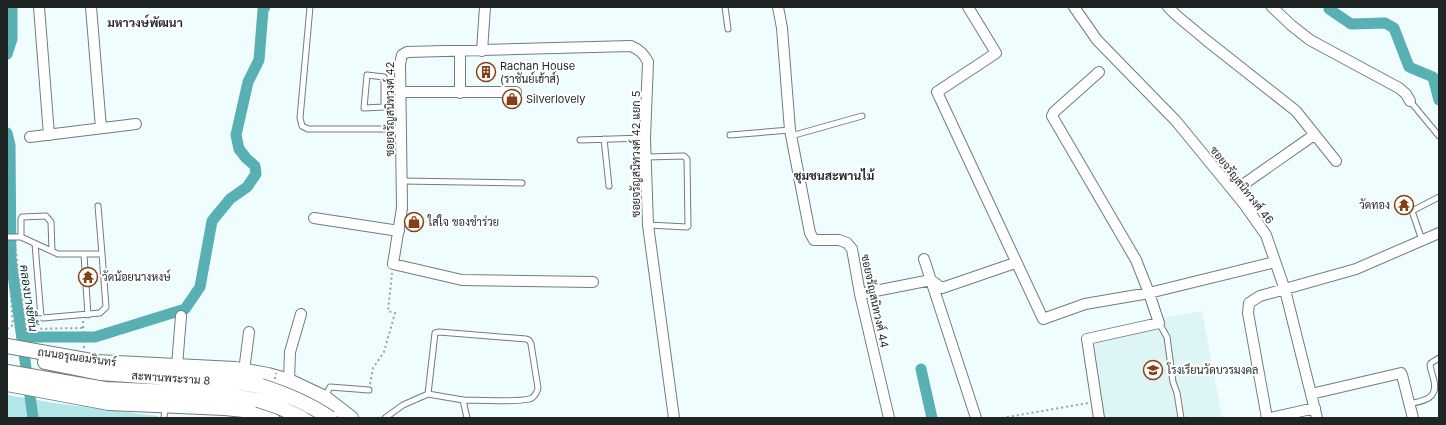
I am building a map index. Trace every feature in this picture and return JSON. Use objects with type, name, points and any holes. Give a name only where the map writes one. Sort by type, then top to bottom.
[{"type":"street","points":[[39,7],[49,135]]},
{"type":"street","points":[[91,7],[101,128]]},
{"type":"street","points":[[482,51],[485,7]]},
{"type":"street","name":"ซอยจรัญสนิทวงศ์ 44","points":[[778,7],[782,28],[791,133],[810,233],[814,240],[839,240],[847,243],[852,249],[860,294],[889,418]]},
{"type":"street","points":[[968,7],[996,53],[937,92],[1043,319],[1085,304],[1149,293],[1275,262]]},
{"type":"street","name":"ซอยจรัญสนิทวงศ์ 46","points":[[1074,7],[1097,40],[1176,121],[1234,191],[1266,235],[1285,290],[1317,418]]},
{"type":"street","points":[[1168,7],[1200,35],[1296,111],[1336,161]]},
{"type":"street","points":[[1272,7],[1310,40],[1399,88],[1406,94],[1410,101]]},
{"type":"street","name":"ซอยจรัญสนิทวงศ์ 42 แยก 5","points":[[482,51],[631,46],[639,50],[648,62],[646,138],[648,225],[674,418]]},
{"type":"street","points":[[460,51],[460,93]]},
{"type":"street","name":"ซอยจรัญสนิทวงศ์ 42","points":[[393,264],[402,208],[401,128],[404,92],[400,64],[402,55],[408,52],[482,51]]},
{"type":"street","points":[[1099,72],[1054,112],[1052,116],[1136,260],[1159,323],[1087,338],[1099,418]]},
{"type":"street","points":[[404,92],[516,92]]},
{"type":"street","points":[[30,137],[136,124]]},
{"type":"street","points":[[1234,191],[1314,135]]},
{"type":"street","points":[[314,218],[399,231]]},
{"type":"street","points":[[1267,418],[1248,313],[1249,303],[1260,296],[1356,269],[1439,233]]},
{"type":"street","points":[[924,259],[976,418]]},
{"type":"street","points":[[860,294],[931,280],[942,288],[1016,263]]},
{"type":"street","points":[[393,264],[462,280],[593,282]]},
{"type":"street","points":[[289,381],[290,352],[301,314]]},
{"type":"street","points":[[177,366],[181,316]]},
{"type":"street","points":[[244,371],[249,332]]},
{"type":"street","name":"ถนนอรุณอมรินทร์","points":[[7,346],[97,362],[244,371],[268,375],[289,381],[325,398],[351,418]]},
{"type":"street","name":"สะพานพระราม 8","points":[[7,354],[100,373],[261,386],[304,402],[330,418]]},
{"type":"street","name":"สะพานพระราม 8","points":[[7,372],[105,389],[215,394],[258,400],[279,407],[302,418]]},
{"type":"street","points":[[1311,394],[1399,373],[1402,375],[1412,418]]},
{"type":"street","points":[[7,384],[165,412],[226,413],[244,410],[272,418]]},
{"type":"street","points":[[1271,418],[1315,408]]},
{"type":"lane","points":[[310,7],[300,118],[302,126],[308,129],[401,128]]},
{"type":"lane","points":[[725,7],[728,29]]},
{"type":"lane","points":[[367,76],[384,77],[384,91],[384,107],[364,108],[367,76]]},
{"type":"lane","points":[[384,91],[404,92]]},
{"type":"lane","points":[[1410,101],[1439,136]]},
{"type":"lane","points":[[730,135],[791,133],[862,116]]},
{"type":"lane","points":[[580,140],[646,138]]},
{"type":"lane","points":[[604,139],[609,186]]},
{"type":"lane","points":[[646,157],[684,156],[687,159],[688,226],[648,225]]},
{"type":"lane","points":[[402,181],[522,183]]},
{"type":"lane","points":[[1422,240],[1412,212],[1439,197]]},
{"type":"lane","points":[[35,244],[41,317],[100,314],[106,307],[98,206]]},
{"type":"lane","points":[[21,237],[22,217],[46,216],[51,222],[52,252]]},
{"type":"lane","points":[[7,236],[21,237],[58,254],[102,254]]},
{"type":"lane","points":[[84,255],[88,314]]},
{"type":"lane","points":[[1159,323],[1167,338],[1173,382],[1177,393],[1182,418]]},
{"type":"lane","points":[[385,418],[403,405],[428,394],[463,400],[531,399],[536,394],[538,388],[531,344],[529,340],[438,332],[435,333],[428,394]]},
{"type":"lane","points":[[1409,404],[1423,401],[1434,394],[1435,383],[1430,365],[1439,358]]},
{"type":"lane","points":[[325,398],[330,387],[370,390]]},
{"type":"lane","points":[[463,400],[467,418]]},
{"type":"path","points":[[7,243],[13,325],[7,329]]},
{"type":"path","points":[[370,390],[373,368],[384,352],[395,313],[388,311],[393,264]]},
{"type":"path","points":[[83,328],[84,347]]},
{"type":"path","points":[[1002,418],[1097,402]]},
{"type":"shaded area","name":"โรงเรียนวัดบวรมงคล","points":[[1202,311],[1222,418],[1101,418],[1089,351],[1094,344],[1165,326],[1164,318]]},
{"type":"shaded area","points":[[7,395],[54,403],[158,416],[158,418],[7,418]]},
{"type":"waterway","name":"คลองบางยี่ขัน","points":[[7,54],[12,39],[12,7]]},
{"type":"waterway","points":[[22,337],[95,337],[185,309],[200,287],[212,221],[230,199],[247,187],[256,174],[255,166],[239,149],[236,135],[248,82],[259,60],[263,10],[265,7]]},
{"type":"waterway","points":[[1329,9],[1351,24],[1385,23],[1394,28],[1409,67],[1433,77],[1439,100]]},
{"type":"waterway","name":"คลองบางยี่ขัน","points":[[7,133],[10,145],[11,260],[33,418]]},
{"type":"waterway","points":[[921,369],[932,418]]},
{"type":"place","name":"Rachan House (ราชันย์เฮ้าส์)","points":[[486,72]]},
{"type":"place","name":"Silverlovely","points":[[512,99]]},
{"type":"place","name":"วัดทอง","points":[[1404,205]]},
{"type":"place","name":"ใส่ใจ ของชำร่วย","points":[[414,222]]},
{"type":"place","name":"วัดน้อยนางหงษ์","points":[[88,277]]},
{"type":"place","name":"โรงเรียนวัดบวรมงคล","points":[[1153,370]]},
{"type":"district","name":"มหาวงษ์พัฒนา","points":[[145,22]]},
{"type":"district","name":"ชุมชนสะพานไม้","points":[[834,175]]}]
